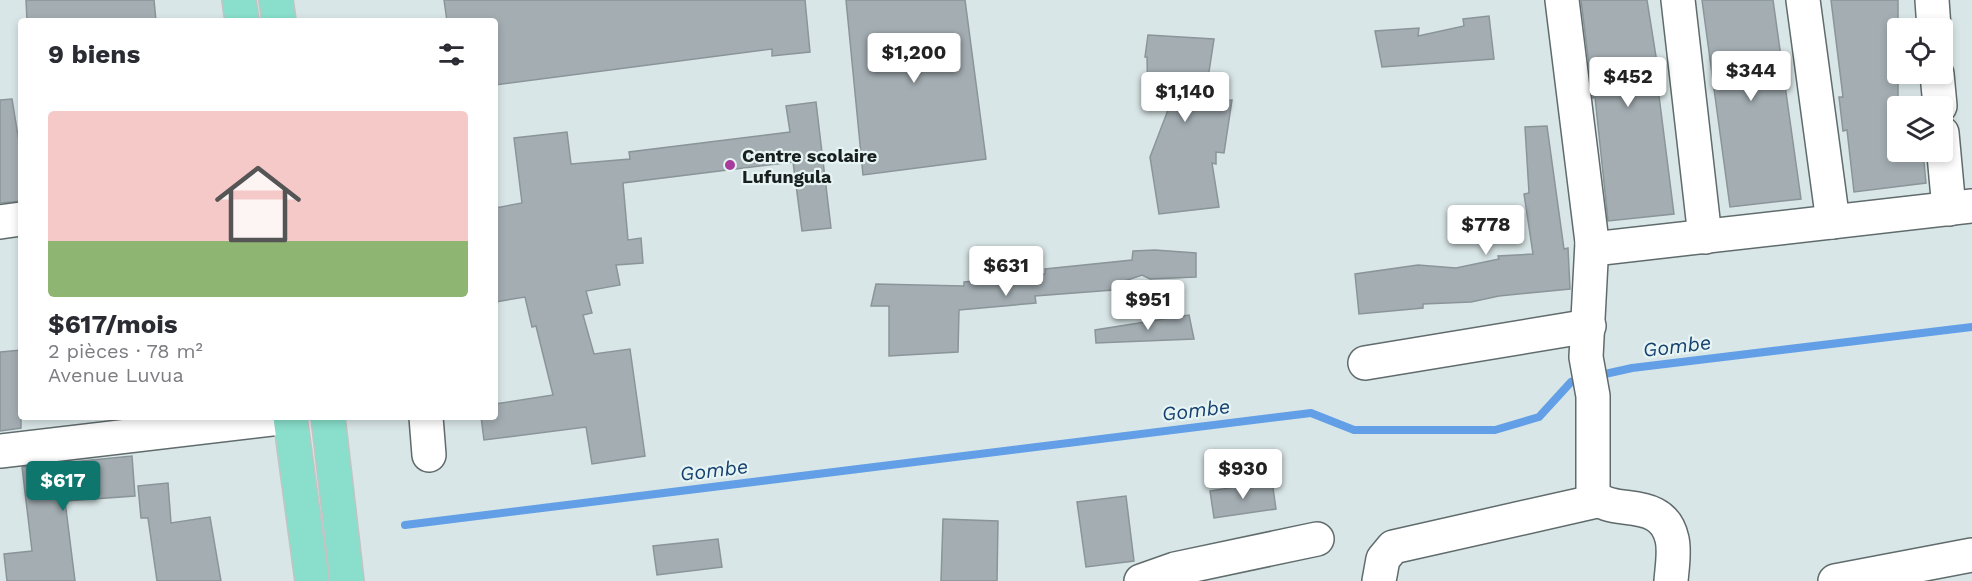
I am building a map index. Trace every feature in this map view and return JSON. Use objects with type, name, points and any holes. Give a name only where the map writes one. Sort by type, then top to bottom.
[{"type":"main road","points":[[239,0],[242,18]]},
{"type":"main road","points":[[276,0],[279,18]]},
{"type":"main road","points":[[289,420],[312,581]]},
{"type":"main road","points":[[328,420],[347,581]]},
{"type":"street","points":[[1562,0],[1592,242],[1588,342],[1593,396],[1591,470],[1593,493],[1597,501]]},
{"type":"street","points":[[1678,0],[1705,237]]},
{"type":"street","points":[[1803,0],[1833,222]]},
{"type":"street","points":[[1932,0],[1933,18]]},
{"type":"street","points":[[1592,242],[1602,248],[1961,208],[1949,162]]},
{"type":"street","points":[[0,222],[18,219]]},
{"type":"street","points":[[1365,363],[1588,342]]},
{"type":"street","points":[[0,451],[264,420]]},
{"type":"street","points":[[426,420],[429,455]]},
{"type":"street","points":[[1379,581],[1383,559],[1394,547],[1597,501],[1652,512],[1668,526],[1673,540],[1671,581]]},
{"type":"street","points":[[1141,581],[1175,569],[1317,539]]},
{"type":"street","points":[[1835,581],[1972,555]]},
{"type":"building","points":[[26,0],[154,0],[156,18],[27,18]]},
{"type":"building","points":[[444,0],[805,0],[810,52],[772,56],[772,49],[498,85],[498,18],[447,18]]},
{"type":"building","points":[[846,0],[965,0],[986,159],[863,175]]},
{"type":"building","points":[[1581,0],[1647,0],[1661,88],[1658,88],[1674,214],[1608,221],[1595,97],[1593,98]]},
{"type":"building","points":[[1702,0],[1773,0],[1801,199],[1730,207]]},
{"type":"building","points":[[1831,0],[1898,0],[1898,18],[1887,18],[1887,84],[1898,84],[1898,96],[1887,96],[1887,162],[1924,162],[1926,183],[1854,192],[1847,130],[1843,131],[1839,97],[1843,97]]},
{"type":"building","points":[[1489,16],[1494,59],[1382,67],[1375,31],[1419,28],[1418,36],[1464,26],[1463,19]]},
{"type":"building","points":[[1148,35],[1214,39],[1207,85],[1217,84],[1219,101],[1232,100],[1224,153],[1216,152],[1216,164],[1212,163],[1219,207],[1159,214],[1150,157],[1168,110],[1148,109],[1147,57],[1145,57]]},
{"type":"building","points":[[12,99],[18,136],[18,201],[0,203],[0,100]]},
{"type":"building","points":[[816,102],[831,228],[802,231],[793,162],[623,183],[628,240],[641,238],[643,263],[616,265],[620,285],[586,291],[592,313],[583,315],[594,354],[630,349],[645,456],[592,464],[586,427],[484,440],[481,420],[498,420],[498,404],[553,395],[536,326],[532,327],[525,297],[498,302],[498,207],[522,203],[514,138],[567,132],[571,164],[630,159],[629,152],[790,132],[786,106]]},
{"type":"building","points":[[1547,126],[1564,249],[1568,248],[1570,289],[1499,296],[1471,302],[1423,304],[1423,308],[1359,314],[1355,274],[1418,265],[1456,268],[1499,259],[1498,256],[1533,254],[1524,194],[1529,193],[1525,127]]},
{"type":"building","points":[[1133,251],[1196,253],[1196,277],[1150,279],[1142,275],[1113,285],[1113,290],[1035,296],[1036,303],[959,310],[958,352],[889,356],[889,306],[871,306],[876,284],[964,286],[964,282],[1045,274],[1045,269],[1132,260]]},
{"type":"building","points":[[1189,315],[1194,339],[1096,343],[1095,330]]},
{"type":"building","points":[[18,350],[18,420],[21,420],[21,428],[0,431],[0,352]]},
{"type":"building","points":[[132,456],[135,496],[65,501],[75,581],[7,581],[4,554],[32,551],[22,467]]},
{"type":"building","points":[[1272,481],[1276,509],[1214,518],[1210,491]]},
{"type":"building","points":[[168,483],[171,523],[210,517],[221,581],[157,581],[148,518],[141,518],[138,486]]},
{"type":"building","points":[[1126,496],[1134,561],[1086,567],[1077,502]]},
{"type":"building","points":[[943,519],[998,521],[997,581],[941,581]]},
{"type":"building","points":[[718,539],[722,567],[657,575],[653,546]]},
{"type":"waterway","name":"Gombe","points":[[1596,376],[1632,368],[1972,327]]},
{"type":"waterway","name":"Gombe","points":[[405,525],[1311,413],[1354,430],[1495,430],[1539,417],[1571,382],[1583,379]]},
{"type":"place","name":"Centre scolaire Lufungula","points":[[730,165]]}]
